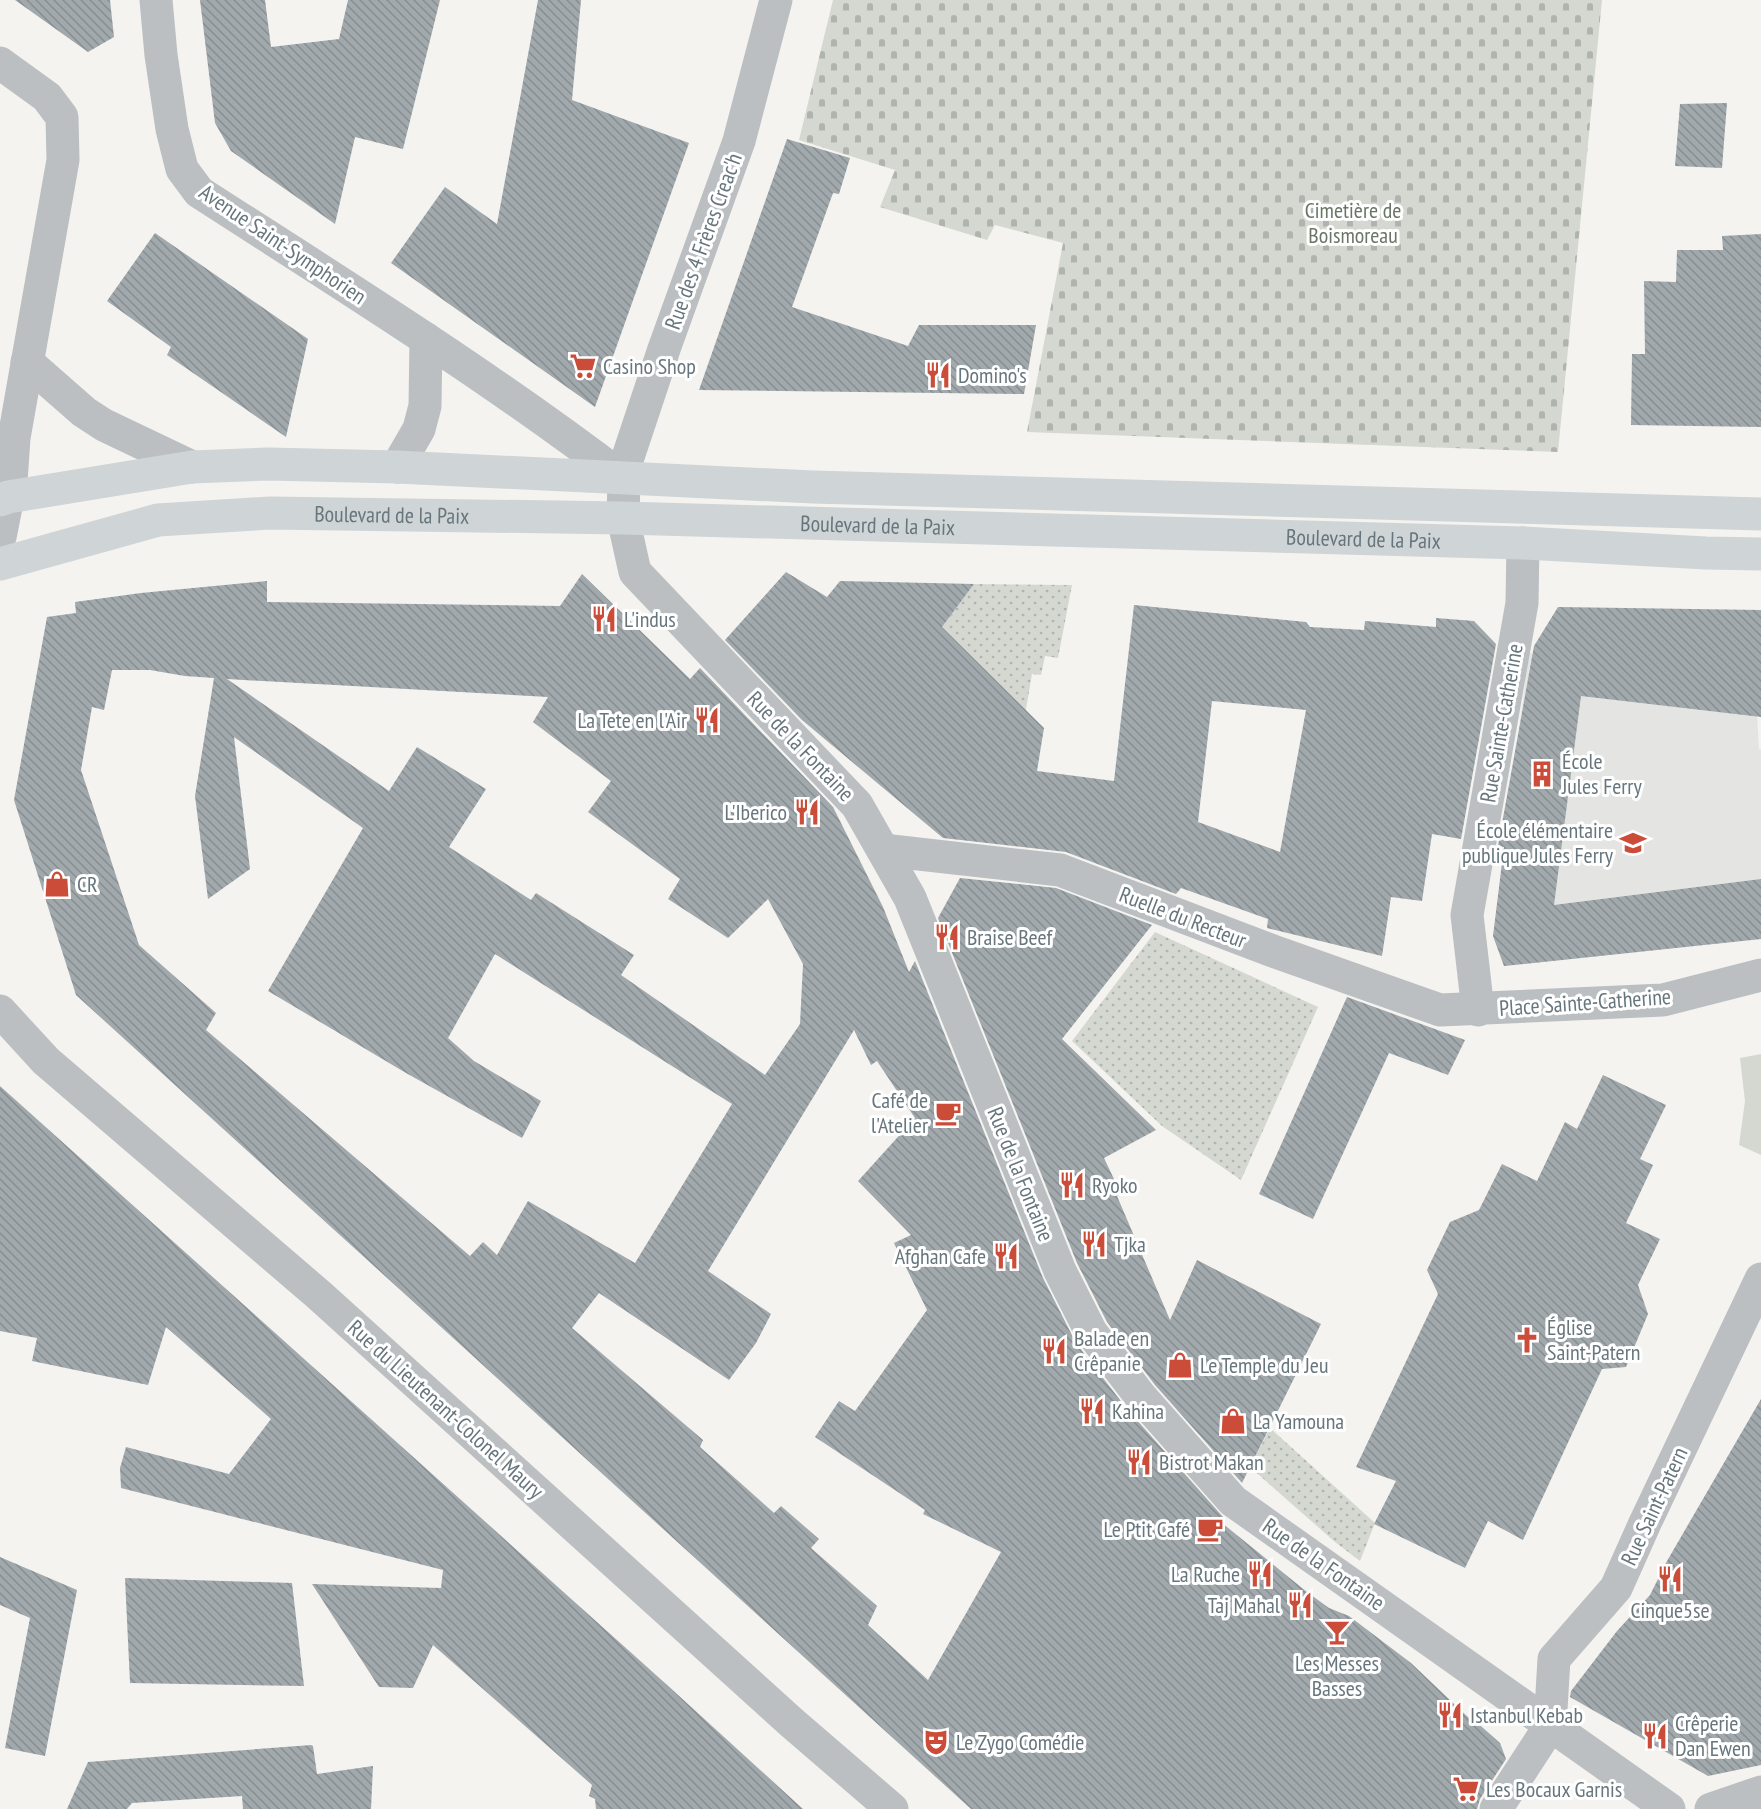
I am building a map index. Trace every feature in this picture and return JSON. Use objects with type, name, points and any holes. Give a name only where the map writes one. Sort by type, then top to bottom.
[{"type":"main road","name":"Boulevard de la Paix","points":[[4,499],[192,467],[268,464],[397,467],[813,487],[1761,514]]},
{"type":"main road","name":"Boulevard de la Paix","points":[[0,564],[159,520],[270,513],[623,518],[1522,543],[1761,554]]},
{"type":"street","name":"Avenue Saint-Symphorien","points":[[156,0],[161,55],[172,129],[182,170],[199,192],[426,339],[543,419],[624,479]]},
{"type":"street","name":"Rue des 4 Frères Creac'h","points":[[624,479],[627,460],[664,349],[739,141],[776,0]]},
{"type":"street","points":[[0,63],[47,97],[62,117],[63,160],[14,438],[11,482],[4,499],[0,537]]},
{"type":"street","points":[[397,467],[419,429],[425,406],[426,339]]},
{"type":"street","points":[[27,362],[84,412],[104,425],[192,467]]},
{"type":"street","points":[[623,518],[624,479]]},
{"type":"street","name":"Rue de la Fontaine","points":[[623,518],[635,572],[858,805],[910,898],[1060,1271],[1091,1332],[1141,1397],[1233,1501],[1443,1647],[1550,1726],[1669,1809]]},
{"type":"street","name":"Rue Sainte-Catherine","points":[[1478,1010],[1467,915],[1522,603],[1522,543]]},
{"type":"street","name":"Ruelle du Recteur","points":[[882,850],[1060,870],[1440,1010],[1478,1010]]},
{"type":"street","name":"Place Sainte-Catherine","points":[[1478,1010],[1663,1000],[1761,975]]},
{"type":"street","name":"Rue du Lieutenant-Colonel Maury","points":[[0,1011],[46,1061],[320,1296],[782,1714],[891,1809]]},
{"type":"street","name":"Rue Saint-Patern","points":[[1550,1726],[1554,1659],[1616,1588],[1761,1279]]},
{"type":"street","points":[[1496,1809],[1550,1726]]},
{"type":"street","points":[[1711,1809],[1761,1792]]},
{"type":"shaded area","name":"École élémentaire publique Jules Ferry","points":[[1529,653],[1755,679],[1759,749],[1761,750],[1761,939],[1504,966],[1493,936]]},
{"type":"green space","name":"Cimetière de Boismoreau","points":[[833,0],[1602,0],[1558,452],[1027,432],[1063,243],[995,225],[987,240],[880,207],[895,170],[799,140]]},
{"type":"green space","points":[[974,584],[1072,585],[1058,658],[1045,656],[1041,675],[1032,674],[1017,762],[942,627]]},
{"type":"green space","points":[[1155,932],[1318,1007],[1241,1180],[1162,1126],[1072,1041]]},
{"type":"green space","points":[[1761,1054],[1761,1155],[1739,1145],[1745,1101],[1740,1058]]},
{"type":"green space","points":[[1270,1428],[1375,1523],[1360,1561],[1250,1467]]},
{"type":"building","points":[[15,0],[110,0],[114,37],[88,52]]},
{"type":"building","points":[[200,0],[265,0],[271,47],[339,39],[348,0],[440,0],[403,149],[355,137],[335,224],[231,151],[215,123]]},
{"type":"building","points":[[538,0],[581,0],[572,100],[689,143],[595,407],[391,263],[445,187],[497,224]]},
{"type":"building","points":[[1727,103],[1722,168],[1675,166],[1680,104]]},
{"type":"building","points":[[787,139],[850,158],[839,194],[833,193],[792,307],[908,346],[919,325],[1036,325],[1024,394],[699,390]]},
{"type":"building","points":[[155,233],[308,339],[286,437],[167,355],[171,347],[107,301]]},
{"type":"building","points":[[1761,234],[1761,427],[1631,425],[1632,354],[1645,354],[1644,281],[1676,282],[1677,250],[1723,250],[1722,236]]},
{"type":"building","points":[[786,572],[827,597],[840,581],[974,584],[942,627],[1044,728],[1037,771],[1114,781],[1134,605],[1306,622],[1310,627],[1364,630],[1365,621],[1436,627],[1436,618],[1474,621],[1496,644],[1461,839],[1432,834],[1422,901],[1391,897],[1382,956],[1267,928],[1268,919],[1181,888],[1176,894],[1066,852],[943,838],[802,720],[725,640]],"holes":[[[1212,701],[1306,710],[1280,852],[1198,822]]]},
{"type":"building","points":[[582,574],[690,679],[700,668],[833,807],[883,907],[909,972],[915,961],[1043,1278],[1076,1343],[1127,1409],[1224,1518],[1222,1523],[1307,1592],[1329,1608],[1349,1616],[1411,1663],[1471,1720],[1473,1719],[1500,1743],[1506,1759],[1480,1799],[1477,1809],[971,1809],[76,995],[14,800],[47,617],[76,613],[75,602],[267,581],[267,602],[560,606]],"holes":[[[112,670],[150,670],[214,678],[195,796],[208,899],[250,869],[234,737],[363,828],[268,991],[406,1073],[522,1138],[541,1101],[474,1061],[448,1038],[495,954],[732,1104],[635,1263],[528,1201],[497,1255],[483,1242],[470,1256],[206,1030],[216,1013],[139,945],[81,770],[92,707],[104,710]],[[227,679],[548,697],[533,722],[611,781],[588,812],[680,879],[668,899],[728,938],[768,899],[803,964],[800,1024],[765,1075],[621,975],[634,955],[536,893],[531,900],[449,847],[486,789],[417,747],[389,791]],[[854,1030],[871,1065],[877,1061],[915,1118],[858,1181],[911,1235],[894,1243],[927,1310],[855,1411],[839,1401],[815,1437],[925,1510],[923,1514],[1001,1552],[928,1680],[868,1625],[877,1606],[811,1548],[819,1539],[781,1506],[774,1513],[700,1447],[703,1440],[572,1328],[599,1293],[729,1380],[756,1343],[771,1314],[708,1271]]]},
{"type":"building","points":[[1558,607],[1761,610],[1761,717],[1581,696],[1554,905],[1761,879],[1761,939],[1504,966],[1493,936],[1504,847],[1498,846],[1534,646]]},
{"type":"building","points":[[960,878],[1056,888],[1152,925],[1062,1039],[1156,1130],[1104,1158],[1121,1194],[1117,1196],[1170,1320],[1197,1260],[1321,1324],[1242,1483],[1155,1385],[1107,1322],[1077,1263],[938,918]]},
{"type":"building","points":[[1347,997],[1465,1040],[1448,1075],[1389,1053],[1313,1219],[1259,1194]]},
{"type":"building","name":"Église Saint-Patern","points":[[1603,1075],[1666,1105],[1640,1159],[1653,1165],[1626,1223],[1660,1239],[1638,1285],[1648,1314],[1626,1367],[1602,1369],[1523,1540],[1488,1521],[1465,1568],[1374,1524],[1396,1481],[1356,1467],[1438,1294],[1427,1270],[1450,1222],[1479,1210],[1502,1164],[1537,1181],[1565,1122],[1577,1129]]},
{"type":"building","points":[[0,1086],[803,1809],[596,1809],[595,1799],[589,1796],[592,1785],[433,1645],[413,1688],[379,1687],[312,1584],[441,1588],[443,1570],[121,1488],[120,1468],[126,1447],[229,1474],[271,1419],[166,1327],[148,1385],[32,1361],[37,1338],[0,1331]]},
{"type":"building","points":[[1761,1399],[1761,1765],[1708,1776],[1570,1697],[1571,1691],[1617,1631],[1650,1595],[1667,1561]]},
{"type":"building","points":[[0,1557],[77,1590],[45,1756],[5,1748],[30,1618],[0,1605]]},
{"type":"building","points":[[125,1578],[292,1583],[304,1686],[130,1683]]},
{"type":"building","points":[[311,1745],[317,1774],[373,1766],[371,1809],[243,1809],[242,1796],[132,1803],[127,1809],[67,1809],[88,1762]]},
{"type":"place","name":"Casino Shop","points":[[583,366]]},
{"type":"place","name":"Domino's","points":[[938,375]]},
{"type":"place","name":"L'indus","points":[[604,619]]},
{"type":"place","name":"La Tete en l'Air","points":[[707,720]]},
{"type":"place","name":"École Jules Ferry","points":[[1542,774]]},
{"type":"place","name":"L'Iberico","points":[[807,812]]},
{"type":"place","name":"École élémentaire publique Jules Ferry","points":[[1633,843]]},
{"type":"place","name":"CR","points":[[57,884]]},
{"type":"place","name":"Braise Beef","points":[[947,937]]},
{"type":"place","name":"Café de l'Atelier","points":[[948,1113]]},
{"type":"place","name":"Ryoko","points":[[1072,1185]]},
{"type":"place","name":"Tjka","points":[[1094,1244]]},
{"type":"place","name":"Afghan Cafe","points":[[1006,1256]]},
{"type":"place","name":"Église Saint-Patern","points":[[1527,1340]]},
{"type":"place","name":"Balade en Crêpanie","points":[[1054,1351]]},
{"type":"place","name":"Le Temple du Jeu","points":[[1180,1365]]},
{"type":"place","name":"Kahina","points":[[1092,1411]]},
{"type":"place","name":"La Yamouna","points":[[1233,1421]]},
{"type":"place","name":"Bistrot Makan","points":[[1139,1462]]},
{"type":"place","name":"Le Ptit Café","points":[[1210,1529]]},
{"type":"place","name":"La Ruche","points":[[1260,1574]]},
{"type":"place","name":"Cinque5se","points":[[1670,1579]]},
{"type":"place","name":"Taj Mahal","points":[[1300,1605]]},
{"type":"place","name":"Les Messes Basses","points":[[1337,1632]]},
{"type":"place","name":"Istanbul Kebab","points":[[1450,1715]]},
{"type":"place","name":"Crêperie Dan Ewen","points":[[1655,1736]]},
{"type":"place","name":"Le Zygo Comédie","points":[[936,1742]]},
{"type":"place","name":"Les Bocaux Garnis","points":[[1466,1789]]}]
